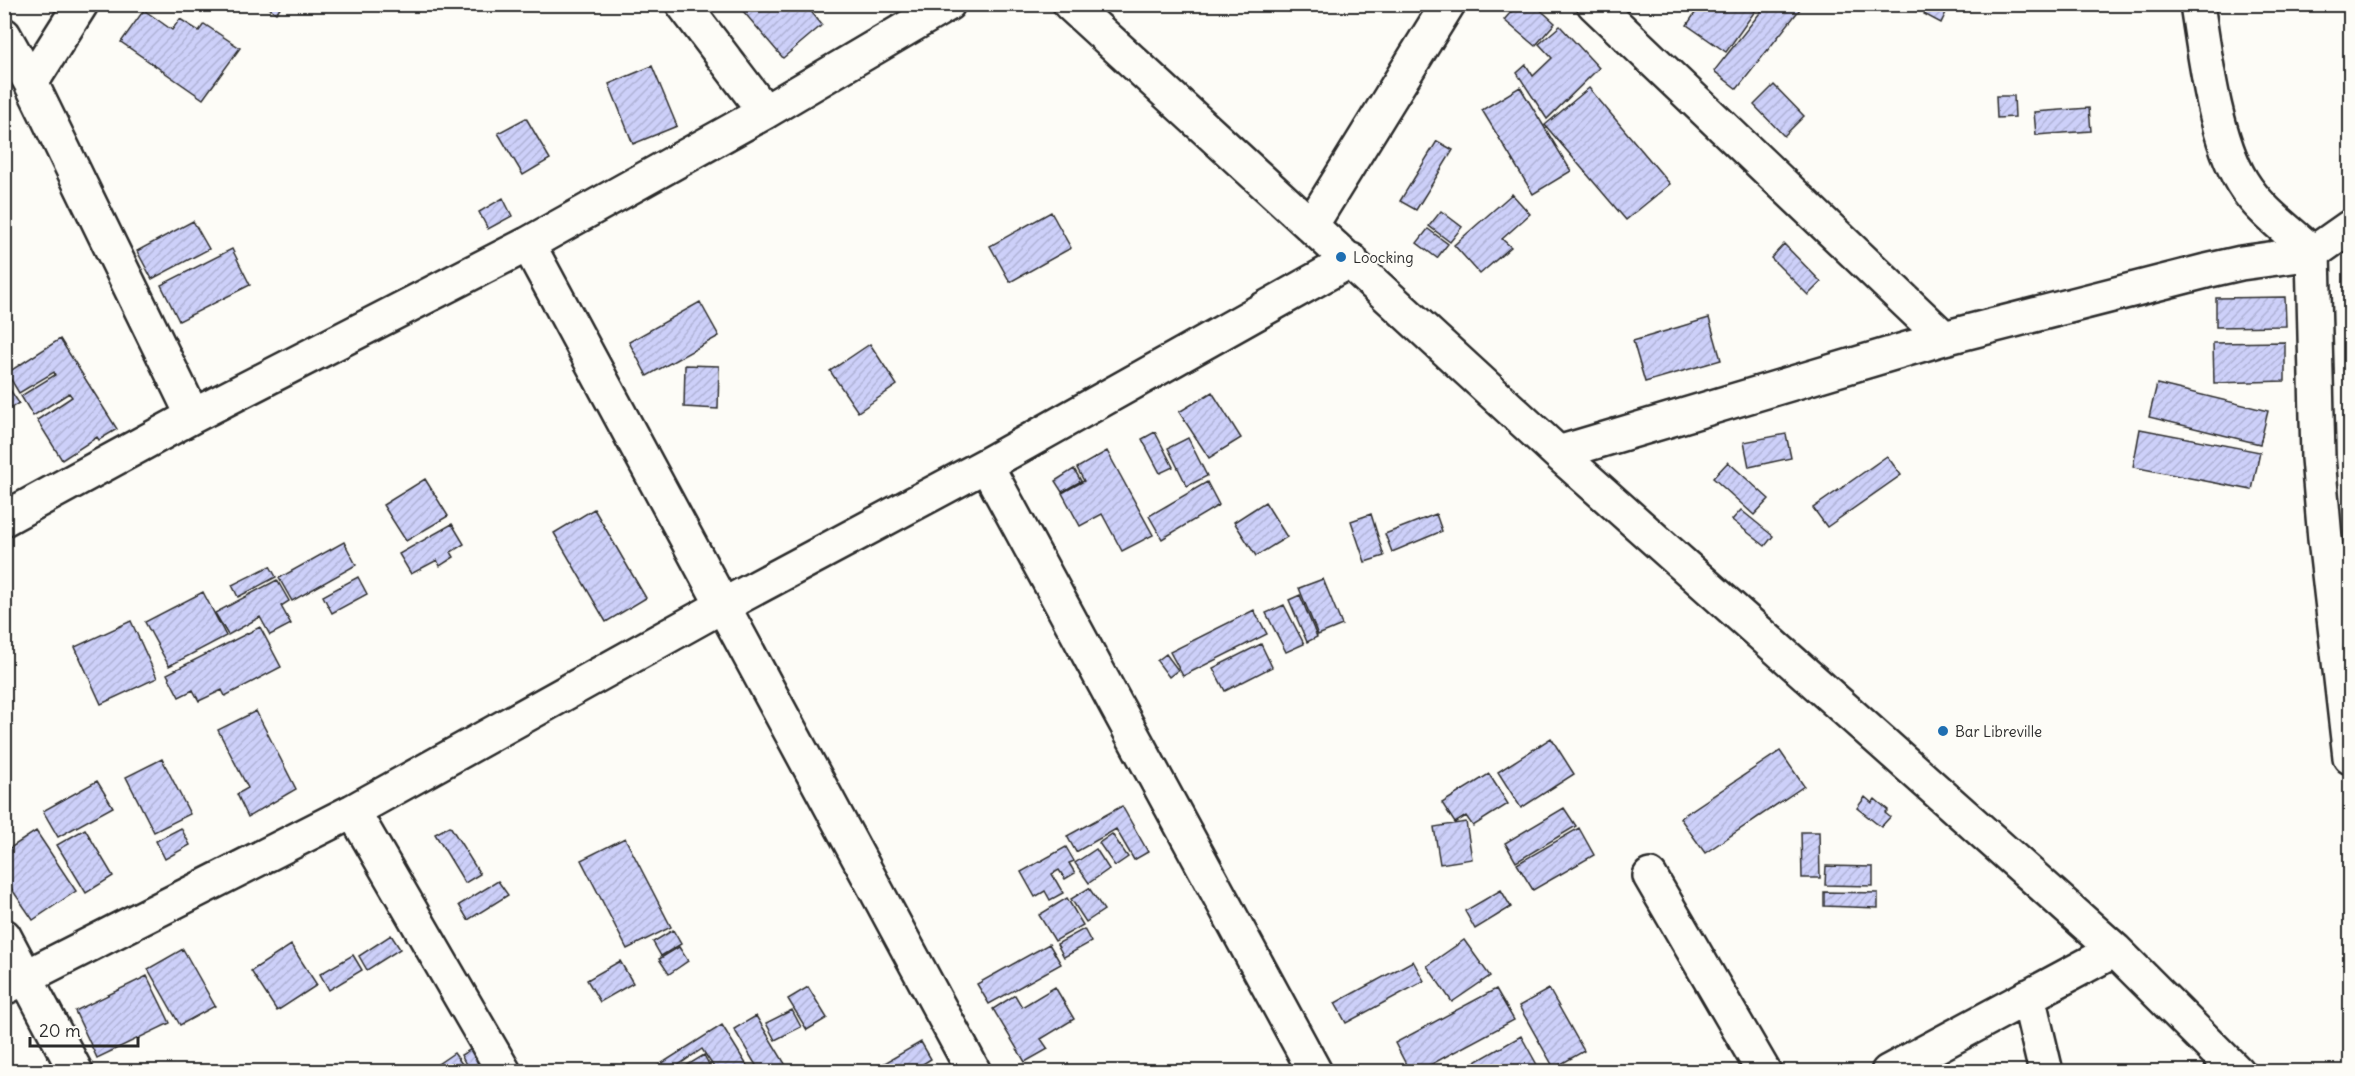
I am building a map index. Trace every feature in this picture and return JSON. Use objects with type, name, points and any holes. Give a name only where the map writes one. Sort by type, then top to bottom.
[{"type":"street","points":[[31,83],[81,4]]},
{"type":"street","points":[[683,4],[765,112]]},
{"type":"street","points":[[4,519],[194,416],[528,244],[765,112],[948,4]]},
{"type":"street","points":[[1070,4],[1312,224],[1558,453],[2115,950],[2237,1071]]},
{"type":"street","points":[[1312,224],[1448,4]]},
{"type":"street","points":[[1594,4],[1944,338]]},
{"type":"street","points":[[2197,4],[2218,117],[2227,150],[2242,182],[2263,208],[2313,253],[2318,459],[2349,743]]},
{"type":"street","points":[[4,35],[31,83],[194,416]]},
{"type":"street","points":[[1558,453],[1944,338],[2206,271],[2241,263],[2313,253],[2350,227]]},
{"type":"street","points":[[528,244],[974,1071]]},
{"type":"street","points":[[16,982],[353,811],[722,606],[986,465],[1351,260]]},
{"type":"street","points":[[986,465],[1315,1071]]},
{"type":"street","points":[[353,811],[504,1071]]},
{"type":"street","points":[[1650,876],[1764,1071]]},
{"type":"street","points":[[4,936],[16,982],[76,1071]]},
{"type":"street","points":[[1888,1071],[2115,950]]},
{"type":"street","points":[[2028,996],[2046,1071]]},
{"type":"building","points":[[264,4],[283,4],[276,13]]},
{"type":"building","points":[[737,4],[805,4],[822,25],[783,58]]},
{"type":"building","points":[[1518,4],[1534,4],[1555,23],[1535,46],[1504,20]]},
{"type":"building","points":[[1701,4],[1760,4],[1726,52],[1687,25]]},
{"type":"building","points":[[1767,4],[1804,4],[1737,89],[1714,71]]},
{"type":"building","points":[[1929,4],[1950,4],[1941,23],[1924,14]]},
{"type":"building","points":[[144,10],[172,30],[180,19],[199,31],[204,24],[240,48],[203,99],[121,42]]},
{"type":"building","points":[[1560,26],[1599,68],[1547,119],[1517,73],[1526,65],[1533,76],[1552,58],[1539,44]]},
{"type":"building","points":[[652,66],[677,126],[633,144],[609,84]]},
{"type":"building","points":[[1774,85],[1804,116],[1784,136],[1754,105]]},
{"type":"building","points":[[1520,87],[1571,171],[1533,194],[1482,110]]},
{"type":"building","points":[[1589,88],[1670,184],[1626,220],[1545,125]]},
{"type":"building","points":[[1996,96],[2014,96],[2015,117],[1997,118]]},
{"type":"building","points":[[2089,108],[2091,131],[2036,135],[2034,112]]},
{"type":"building","points":[[526,118],[550,159],[523,175],[498,133]]},
{"type":"building","points":[[1437,141],[1453,150],[1416,210],[1400,201]]},
{"type":"building","points":[[1512,194],[1530,214],[1502,239],[1511,247],[1480,274],[1454,245]]},
{"type":"building","points":[[503,198],[512,216],[488,229],[479,212]]},
{"type":"building","points":[[1441,211],[1462,227],[1450,242],[1429,226]]},
{"type":"building","points":[[1051,212],[1071,248],[1010,282],[990,246]]},
{"type":"building","points":[[193,221],[209,249],[152,279],[137,251]]},
{"type":"building","points":[[1428,229],[1448,244],[1437,258],[1417,243]]},
{"type":"building","points":[[1784,244],[1821,282],[1808,295],[1771,258]]},
{"type":"building","points":[[232,249],[250,285],[179,321],[161,285]]},
{"type":"building","points":[[2285,297],[2286,326],[2216,327],[2216,298]]},
{"type":"building","points":[[700,302],[719,336],[647,376],[629,342]]},
{"type":"building","points":[[1709,318],[1721,360],[1645,382],[1633,341]]},
{"type":"building","points":[[60,339],[117,429],[99,440],[97,437],[62,460],[37,420],[72,397],[69,393],[33,416],[21,396],[55,375],[54,372],[19,393],[7,373]]},
{"type":"building","points":[[2285,342],[2285,381],[2214,383],[2213,343]]},
{"type":"building","points":[[870,344],[897,385],[858,412],[830,371]]},
{"type":"building","points":[[685,365],[719,366],[718,409],[684,407]]},
{"type":"building","points":[[4,381],[19,403],[4,412]]},
{"type":"building","points":[[2157,384],[2268,411],[2260,444],[2149,417]]},
{"type":"building","points":[[1212,392],[1241,438],[1209,458],[1179,412]]},
{"type":"building","points":[[2140,429],[2260,452],[2252,490],[2133,467]]},
{"type":"building","points":[[1155,432],[1173,467],[1160,473],[1142,439]]},
{"type":"building","points":[[1786,434],[1791,458],[1749,467],[1744,442]]},
{"type":"building","points":[[1188,438],[1207,476],[1187,486],[1168,448]]},
{"type":"building","points":[[1107,451],[1153,535],[1122,551],[1102,514],[1080,526],[1062,493],[1084,481],[1077,468]]},
{"type":"building","points":[[1887,456],[1901,475],[1827,527],[1813,508]]},
{"type":"building","points":[[1728,462],[1769,499],[1754,515],[1713,478]]},
{"type":"building","points":[[1074,469],[1081,481],[1062,492],[1055,481]]},
{"type":"building","points":[[425,479],[448,516],[406,541],[383,505]]},
{"type":"building","points":[[1207,482],[1219,505],[1162,539],[1149,516]]},
{"type":"building","points":[[1265,502],[1287,537],[1256,556],[1234,522]]},
{"type":"building","points":[[594,509],[646,598],[606,622],[554,533]]},
{"type":"building","points":[[1741,510],[1773,536],[1765,546],[1732,520]]},
{"type":"building","points":[[1371,514],[1384,556],[1365,562],[1351,521]]},
{"type":"building","points":[[1436,514],[1442,531],[1392,552],[1385,534]]},
{"type":"building","points":[[452,524],[464,544],[451,552],[454,557],[440,566],[437,560],[411,574],[399,554]]},
{"type":"building","points":[[344,542],[356,565],[292,601],[279,578]]},
{"type":"building","points":[[270,566],[276,577],[238,597],[232,585]]},
{"type":"building","points":[[358,577],[367,594],[332,613],[323,596]]},
{"type":"building","points":[[1323,579],[1342,625],[1318,635],[1299,588]]},
{"type":"building","points":[[277,580],[289,601],[281,606],[291,624],[270,635],[260,617],[228,635],[215,613]]},
{"type":"building","points":[[203,592],[226,636],[169,666],[145,622]]},
{"type":"building","points":[[1300,595],[1317,637],[1307,642],[1289,600]]},
{"type":"building","points":[[1284,605],[1304,644],[1286,652],[1266,613]]},
{"type":"building","points":[[1254,610],[1267,634],[1183,676],[1170,652]]},
{"type":"building","points":[[131,621],[157,678],[101,704],[75,647]]},
{"type":"building","points":[[260,627],[281,667],[225,696],[222,690],[199,701],[193,690],[179,697],[167,674]]},
{"type":"building","points":[[1261,644],[1272,667],[1225,691],[1213,668]]},
{"type":"building","points":[[1166,654],[1178,670],[1169,677],[1157,661]]},
{"type":"building","points":[[256,711],[296,789],[248,817],[237,794],[248,788],[218,730]]},
{"type":"building","points":[[1551,738],[1574,774],[1521,808],[1498,772]]},
{"type":"building","points":[[1780,751],[1804,786],[1705,853],[1680,818]]},
{"type":"building","points":[[162,759],[190,814],[154,832],[126,777]]},
{"type":"building","points":[[1489,774],[1508,804],[1473,826],[1466,816],[1455,823],[1442,803]]},
{"type":"building","points":[[97,781],[113,807],[58,837],[43,811]]},
{"type":"building","points":[[1865,797],[1872,803],[1875,799],[1888,810],[1885,813],[1890,817],[1881,827],[1857,808]]},
{"type":"building","points":[[1122,806],[1148,852],[1134,860],[1116,829],[1076,852],[1067,836]]},
{"type":"building","points":[[1564,808],[1576,826],[1516,862],[1505,843]]},
{"type":"building","points":[[1466,822],[1472,859],[1440,864],[1434,827]]},
{"type":"building","points":[[450,826],[480,874],[465,883],[435,834]]},
{"type":"building","points":[[181,828],[190,845],[165,859],[156,841]]},
{"type":"building","points":[[1579,828],[1594,855],[1533,890],[1517,864]]},
{"type":"building","points":[[85,829],[113,876],[86,893],[57,845]]},
{"type":"building","points":[[36,831],[76,891],[33,920],[4,878],[4,852]]},
{"type":"building","points":[[1801,832],[1819,832],[1820,878],[1802,878]]},
{"type":"building","points":[[1112,834],[1128,857],[1115,866],[1099,843]]},
{"type":"building","points":[[625,838],[671,927],[627,949],[581,860]]},
{"type":"building","points":[[1066,847],[1074,861],[1069,863],[1075,873],[1065,879],[1059,870],[1052,874],[1063,893],[1050,900],[1045,891],[1035,897],[1021,872]]},
{"type":"building","points":[[1096,849],[1109,869],[1089,883],[1075,863]]},
{"type":"building","points":[[1826,866],[1873,867],[1873,886],[1825,885]]},
{"type":"building","points":[[498,881],[508,895],[468,920],[459,905]]},
{"type":"building","points":[[1089,888],[1104,910],[1086,922],[1071,899]]},
{"type":"building","points":[[1501,890],[1511,907],[1475,929],[1465,911]]},
{"type":"building","points":[[1824,892],[1878,893],[1878,908],[1824,906]]},
{"type":"building","points":[[1067,898],[1083,925],[1055,941],[1039,915]]},
{"type":"building","points":[[1084,929],[1091,942],[1064,957],[1057,944]]},
{"type":"building","points":[[673,930],[681,944],[661,956],[653,942]]},
{"type":"building","points":[[391,935],[400,949],[367,970],[359,956]]},
{"type":"building","points":[[1464,940],[1490,976],[1452,1002],[1427,966]]},
{"type":"building","points":[[1049,944],[1061,964],[989,1004],[977,984]]},
{"type":"building","points":[[291,945],[317,985],[277,1011],[251,971]]},
{"type":"building","points":[[679,947],[688,961],[669,974],[659,959]]},
{"type":"building","points":[[183,949],[215,1006],[180,1025],[148,969]]},
{"type":"building","points":[[353,955],[362,970],[329,990],[320,974]]},
{"type":"building","points":[[620,961],[633,983],[600,1002],[587,980]]},
{"type":"building","points":[[1413,961],[1424,981],[1346,1023],[1335,1003]]},
{"type":"building","points":[[147,976],[170,1023],[97,1058],[75,1011]]},
{"type":"building","points":[[808,987],[827,1018],[807,1030],[788,999]]},
{"type":"building","points":[[1055,987],[1074,1019],[1041,1039],[1048,1049],[1025,1062],[993,1009],[1015,995],[1022,1007]]},
{"type":"building","points":[[1496,989],[1514,1020],[1417,1072],[1410,1072],[1395,1043]]},
{"type":"building","points":[[1549,989],[1584,1051],[1554,1068],[1519,1006]]},
{"type":"building","points":[[792,1010],[801,1027],[775,1040],[766,1023]]},
{"type":"building","points":[[756,1016],[790,1072],[760,1072],[734,1029]]},
{"type":"building","points":[[722,1025],[751,1072],[717,1072],[702,1049],[668,1072],[648,1072]]},
{"type":"building","points":[[1521,1036],[1541,1072],[1458,1072]]},
{"type":"building","points":[[921,1042],[931,1059],[910,1072],[869,1072]]},
{"type":"building","points":[[478,1045],[493,1072],[470,1072],[461,1055]]},
{"type":"building","points":[[454,1053],[465,1068],[461,1072],[438,1072],[435,1066]]},
{"type":"building","points":[[704,1055],[713,1072],[682,1072],[681,1069]]},
{"type":"place","name":"Loocking","points":[[1341,257]]},
{"type":"place","name":"Bar Libreville","points":[[1943,731]]}]
